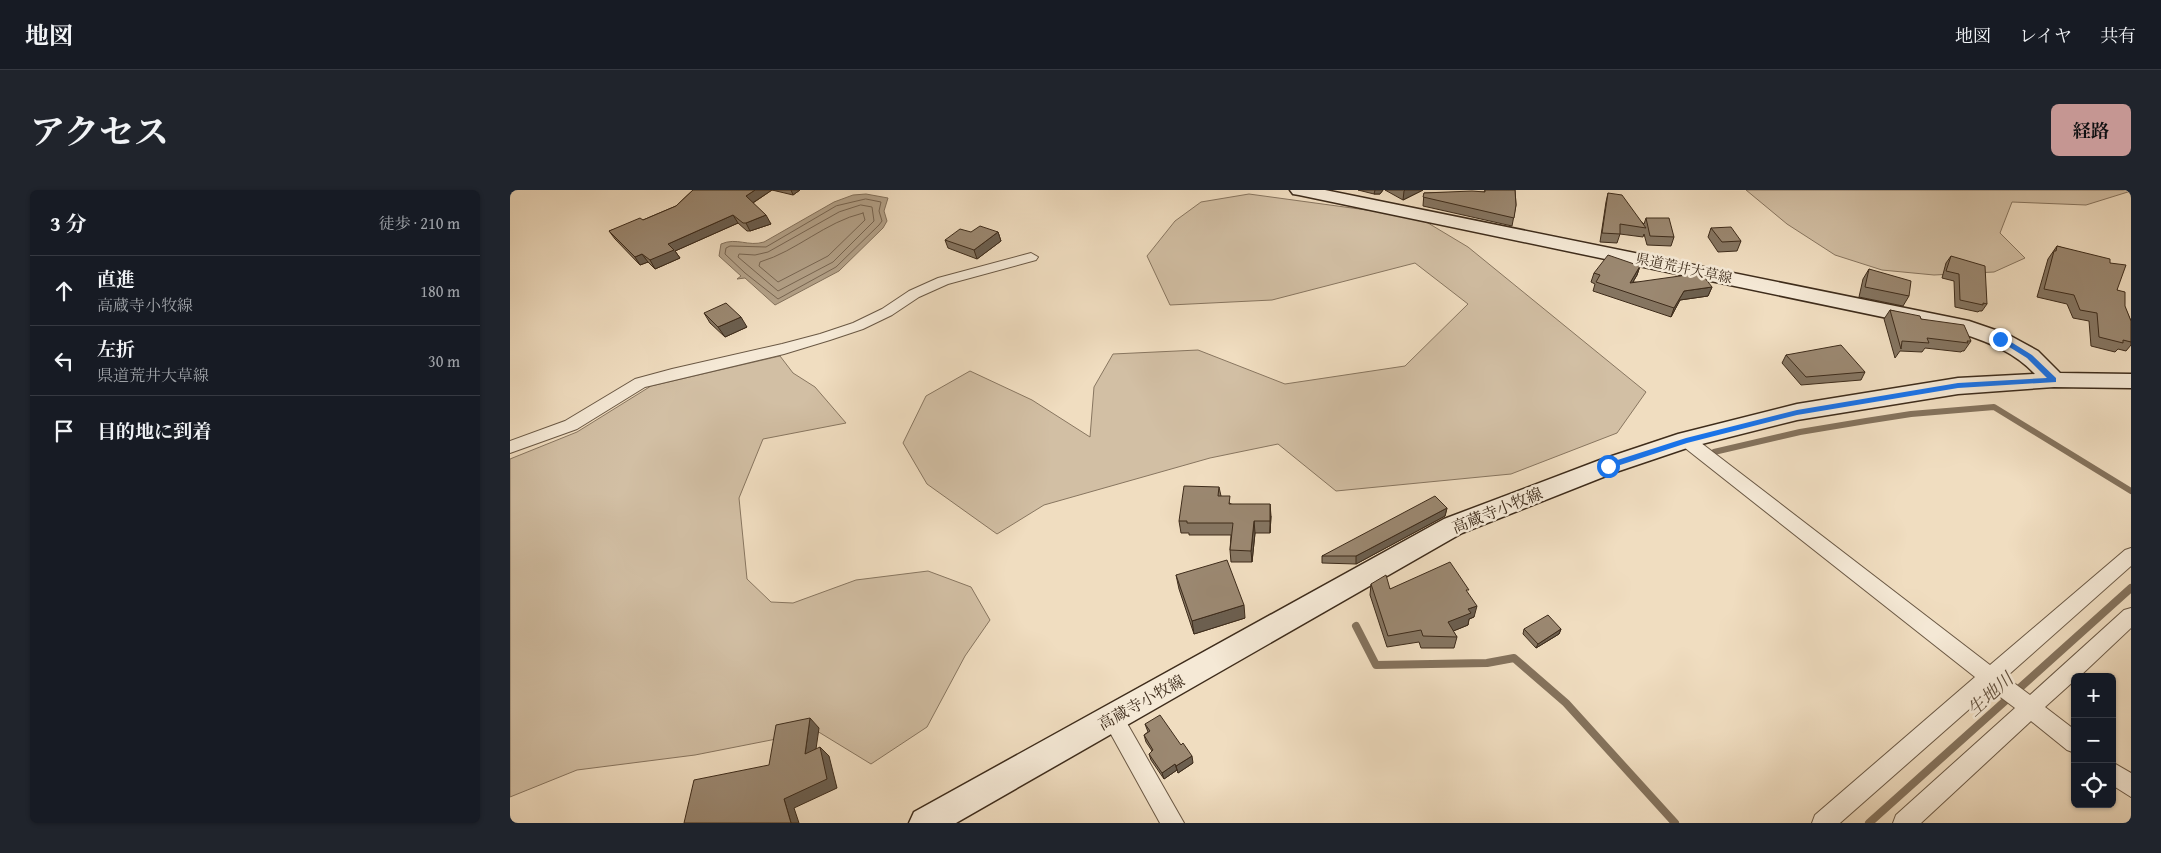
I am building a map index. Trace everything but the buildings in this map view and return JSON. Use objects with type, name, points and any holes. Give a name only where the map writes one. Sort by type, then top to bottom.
[{"type":"main road","name":"県道荒井大草線","points":[[1299,190],[1433,216],[1969,328],[2000,339],[2030,356],[2054,380]]},
{"type":"main road","name":"高蔵寺小牧線","points":[[925,823],[1453,526],[1608,466],[1686,440],[1797,412],[1958,386],[2054,380],[2131,381]]},
{"type":"street","points":[[510,446],[571,425],[640,383],[784,349],[826,337],[858,326],[887,312],[914,294],[943,281],[1031,257]]},
{"type":"street","points":[[1686,440],[2071,740]]},
{"type":"street","points":[[1822,823],[2131,555]]},
{"type":"street","points":[[1904,823],[2131,616]]},
{"type":"street","points":[[1113,718],[1172,823]]},
{"type":"street","points":[[2116,775],[2131,786]]},
{"type":"shaded area","points":[[1746,190],[2131,191],[2086,205],[2012,202],[2000,233],[2025,258],[1994,272],[1934,275],[1882,270],[1835,255],[1787,224]]},
{"type":"shaded area","points":[[1249,194],[1418,217],[1468,247],[1646,392],[1617,433],[1511,474],[1336,491],[1278,444],[1210,458],[1044,505],[997,534],[927,484],[903,443],[926,396],[970,371],[1032,400],[1090,437],[1094,387],[1113,354],[1198,350],[1285,384],[1405,366],[1468,304],[1415,263],[1272,300],[1170,305],[1147,256],[1175,221],[1201,202]]},
{"type":"shaded area","points":[[780,356],[793,373],[815,387],[846,423],[763,439],[739,498],[747,579],[771,602],[793,603],[856,580],[928,571],[971,587],[990,620],[965,656],[927,727],[871,764],[817,731],[695,755],[577,770],[510,797],[510,459],[577,432],[651,386]]},
{"type":"water","points":[[866,194],[888,198],[884,211],[887,221],[883,228],[839,271],[775,305],[745,278],[737,279],[741,276],[719,256],[721,244],[732,241],[764,242],[834,202],[853,195]]},
{"type":"waterway","points":[[1714,452],[1800,432],[1866,421],[1911,414],[1994,407],[2131,491]]},
{"type":"waterway","name":"生地川","points":[[1869,823],[2131,588]]},
{"type":"waterway","points":[[1356,626],[1376,665],[1487,663],[1514,658],[1566,703],[1675,823]]},
{"type":"route","points":[[1608,466],[1686,440],[1797,412],[1958,386],[2054,380],[2030,356],[2000,339]]}]
